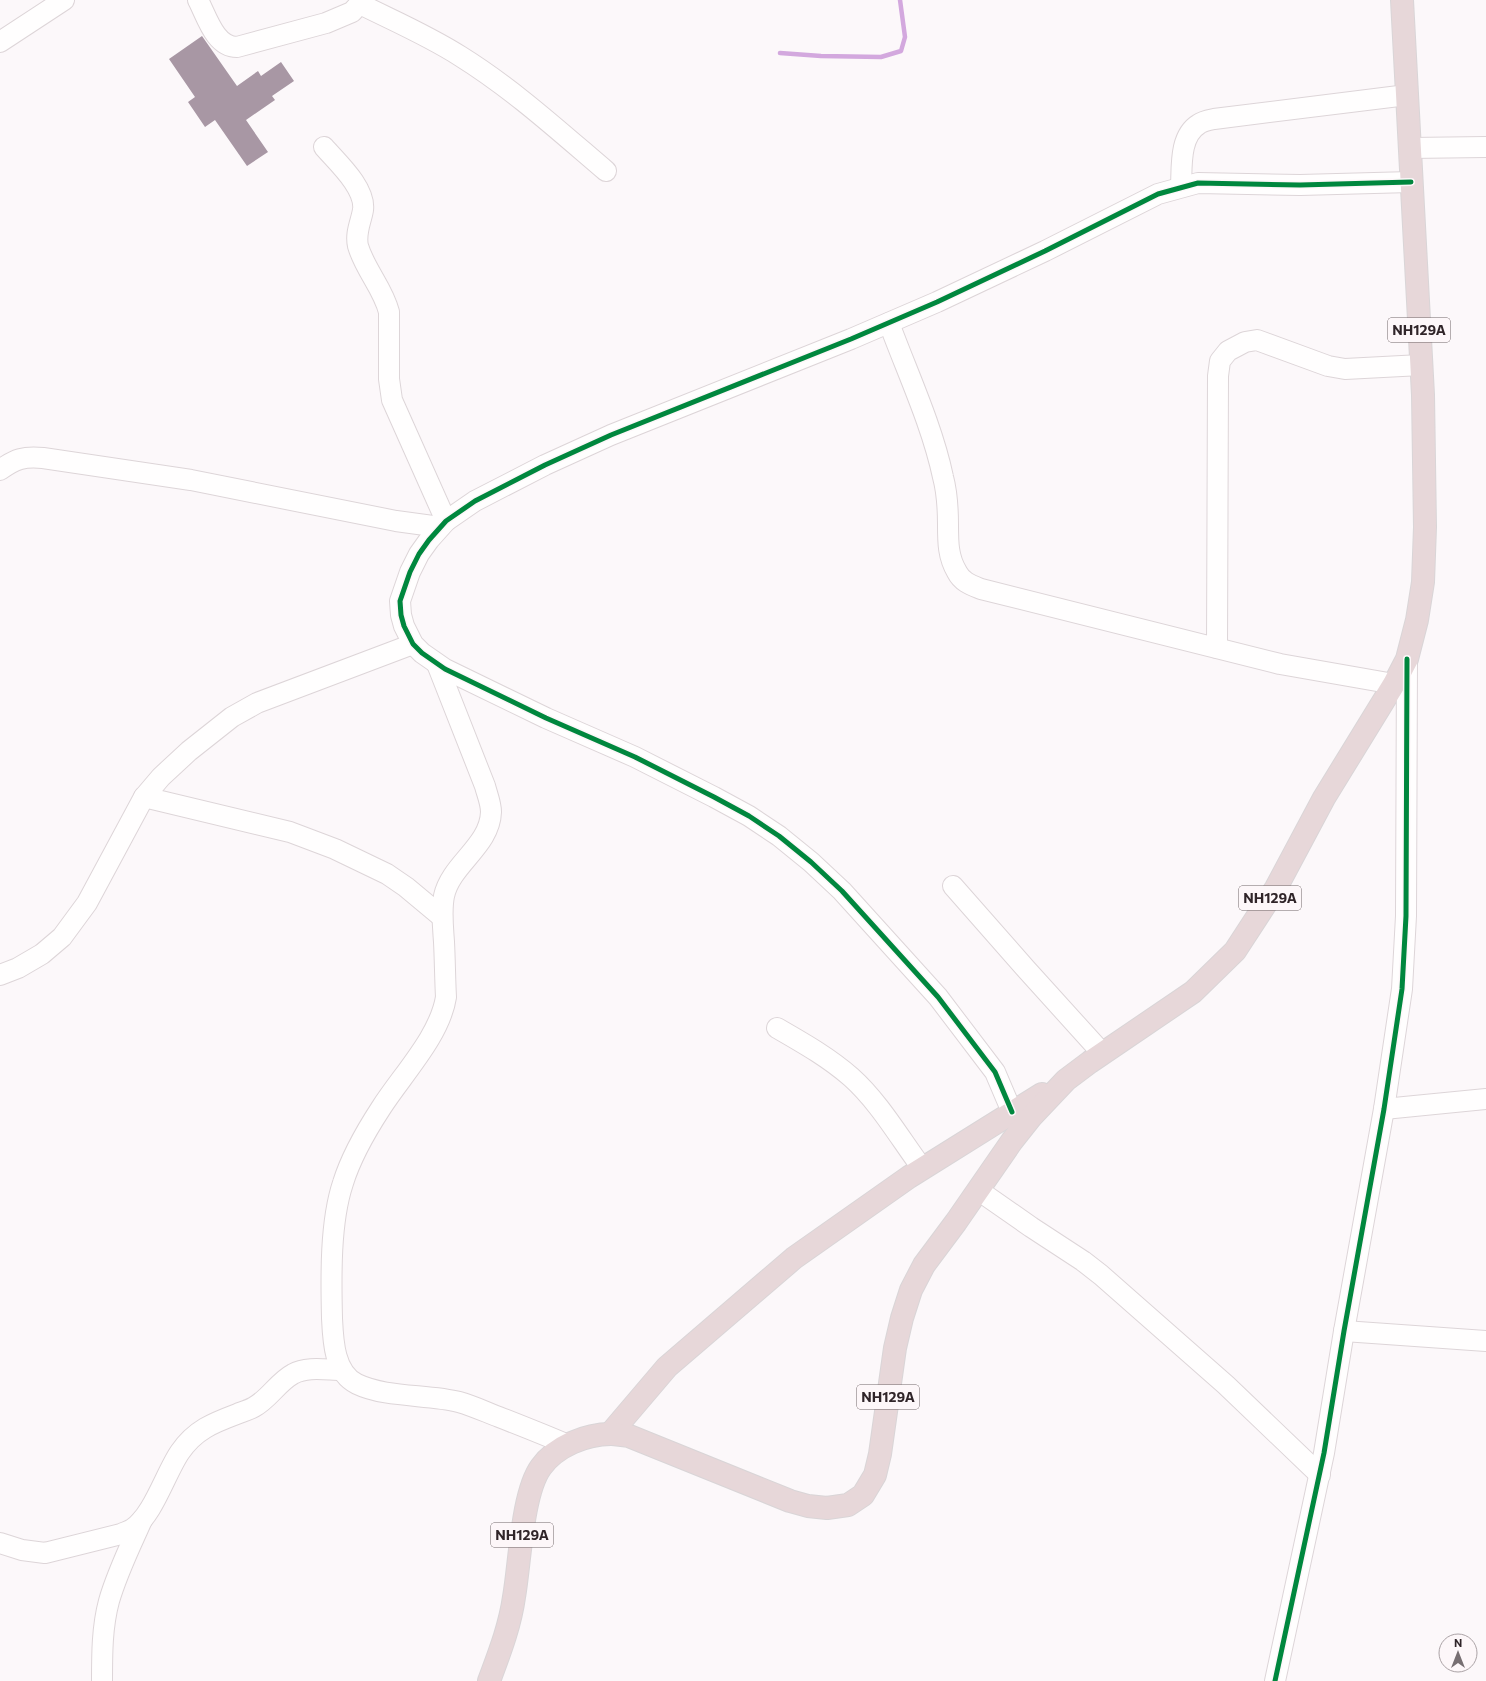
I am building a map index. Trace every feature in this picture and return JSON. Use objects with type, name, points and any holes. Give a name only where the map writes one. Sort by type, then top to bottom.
[{"type":"highway","name":"NH129A","points":[[610,1434],[667,1368],[794,1258],[922,1168],[1066,1080],[1193,992],[1235,951],[1276,888],[1324,798],[1408,659],[1424,582],[1425,527],[1421,365],[1402,0]]},
{"type":"highway","name":"NH129A","points":[[489,1681],[500,1651],[513,1604],[524,1526],[531,1491],[541,1467],[554,1454],[568,1444],[584,1438],[610,1434],[629,1436],[790,1501],[808,1506],[827,1508],[848,1505],[863,1495],[875,1475],[895,1348],[902,1318],[911,1290],[924,1265],[1012,1141],[1031,1117],[1066,1080]]},
{"type":"street","points":[[0,42],[64,0]]},
{"type":"street","points":[[198,0],[221,42],[229,47],[237,47],[326,23],[352,12],[362,2],[432,40],[499,81],[532,107],[606,171]]},
{"type":"street","points":[[1181,187],[1183,146],[1190,133],[1199,124],[1214,119],[1407,96]]},
{"type":"street","points":[[324,147],[355,184],[364,201],[357,233],[358,244],[365,264],[387,302],[389,312],[389,379],[392,400],[443,524]]},
{"type":"street","points":[[1410,148],[1486,147]]},
{"type":"street","points":[[1012,1112],[995,1072],[938,997],[842,891],[811,862],[779,836],[749,816],[708,794],[635,757],[546,718],[437,664],[413,644],[404,626],[401,615],[400,601],[410,572],[419,554],[443,524],[476,501],[545,465],[611,435],[888,323],[936,302],[1045,251],[1158,194],[1198,183],[1300,185],[1412,182]]},
{"type":"street","points":[[888,323],[938,453],[947,503],[947,541],[951,559],[957,573],[965,582],[981,589],[1280,664],[1394,684]]},
{"type":"street","points":[[1217,648],[1218,384],[1220,361],[1228,351],[1245,342],[1257,340],[1328,366],[1345,369],[1421,365]]},
{"type":"street","points":[[0,470],[12,461],[21,458],[43,458],[191,480],[396,521],[443,524]]},
{"type":"street","points":[[0,975],[18,968],[42,954],[62,937],[87,903],[144,797],[161,777],[189,751],[232,717],[257,703],[413,644]]},
{"type":"street","points":[[1275,1681],[1320,1475],[1384,1109],[1402,990],[1406,932],[1408,659]]},
{"type":"street","points":[[437,664],[485,786],[491,812],[487,832],[457,868],[447,886],[444,898],[442,917],[446,997],[444,1008],[431,1035],[381,1108],[354,1157],[343,1183],[338,1204],[332,1260],[333,1329],[341,1370],[357,1384],[381,1391],[459,1402],[568,1444]]},
{"type":"street","points":[[144,797],[290,832],[335,850],[387,874],[406,887],[442,917]]},
{"type":"street","points":[[953,886],[1102,1054]]},
{"type":"street","points":[[777,1028],[820,1052],[851,1077],[878,1106],[922,1168]]},
{"type":"street","points":[[1384,1109],[1486,1099]]},
{"type":"street","points":[[978,1190],[1083,1261],[1101,1275],[1226,1385],[1320,1475]]},
{"type":"street","points":[[1344,1331],[1486,1341]]},
{"type":"street","points":[[102,1681],[102,1644],[109,1601],[115,1582],[142,1520],[179,1452],[189,1440],[209,1424],[253,1408],[293,1374],[316,1369],[341,1370]]},
{"type":"street","points":[[0,1543],[22,1550],[46,1553],[121,1534],[133,1529],[142,1520]]},
{"type":"building","points":[[202,36],[237,86],[258,71],[261,76],[281,62],[294,81],[272,96],[275,100],[246,120],[268,152],[247,166],[215,120],[205,127],[188,102],[195,97],[169,59]]},
{"type":"waterway","points":[[780,53],[821,56],[881,57],[901,51],[905,37],[900,0]]},
{"type":"cycle path","points":[[1012,1112],[995,1072],[938,997],[842,891],[811,862],[779,836],[749,816],[714,797],[635,757],[546,718],[445,669],[422,653],[413,644],[404,626],[401,615],[400,601],[410,572],[419,554],[446,521],[475,501],[545,465],[611,435],[851,339],[937,302],[1045,251],[1158,194],[1198,183],[1300,185],[1411,182]]},
{"type":"cycle path","points":[[1275,1681],[1324,1453],[1344,1331],[1384,1109],[1402,989],[1406,916],[1407,659]]}]
